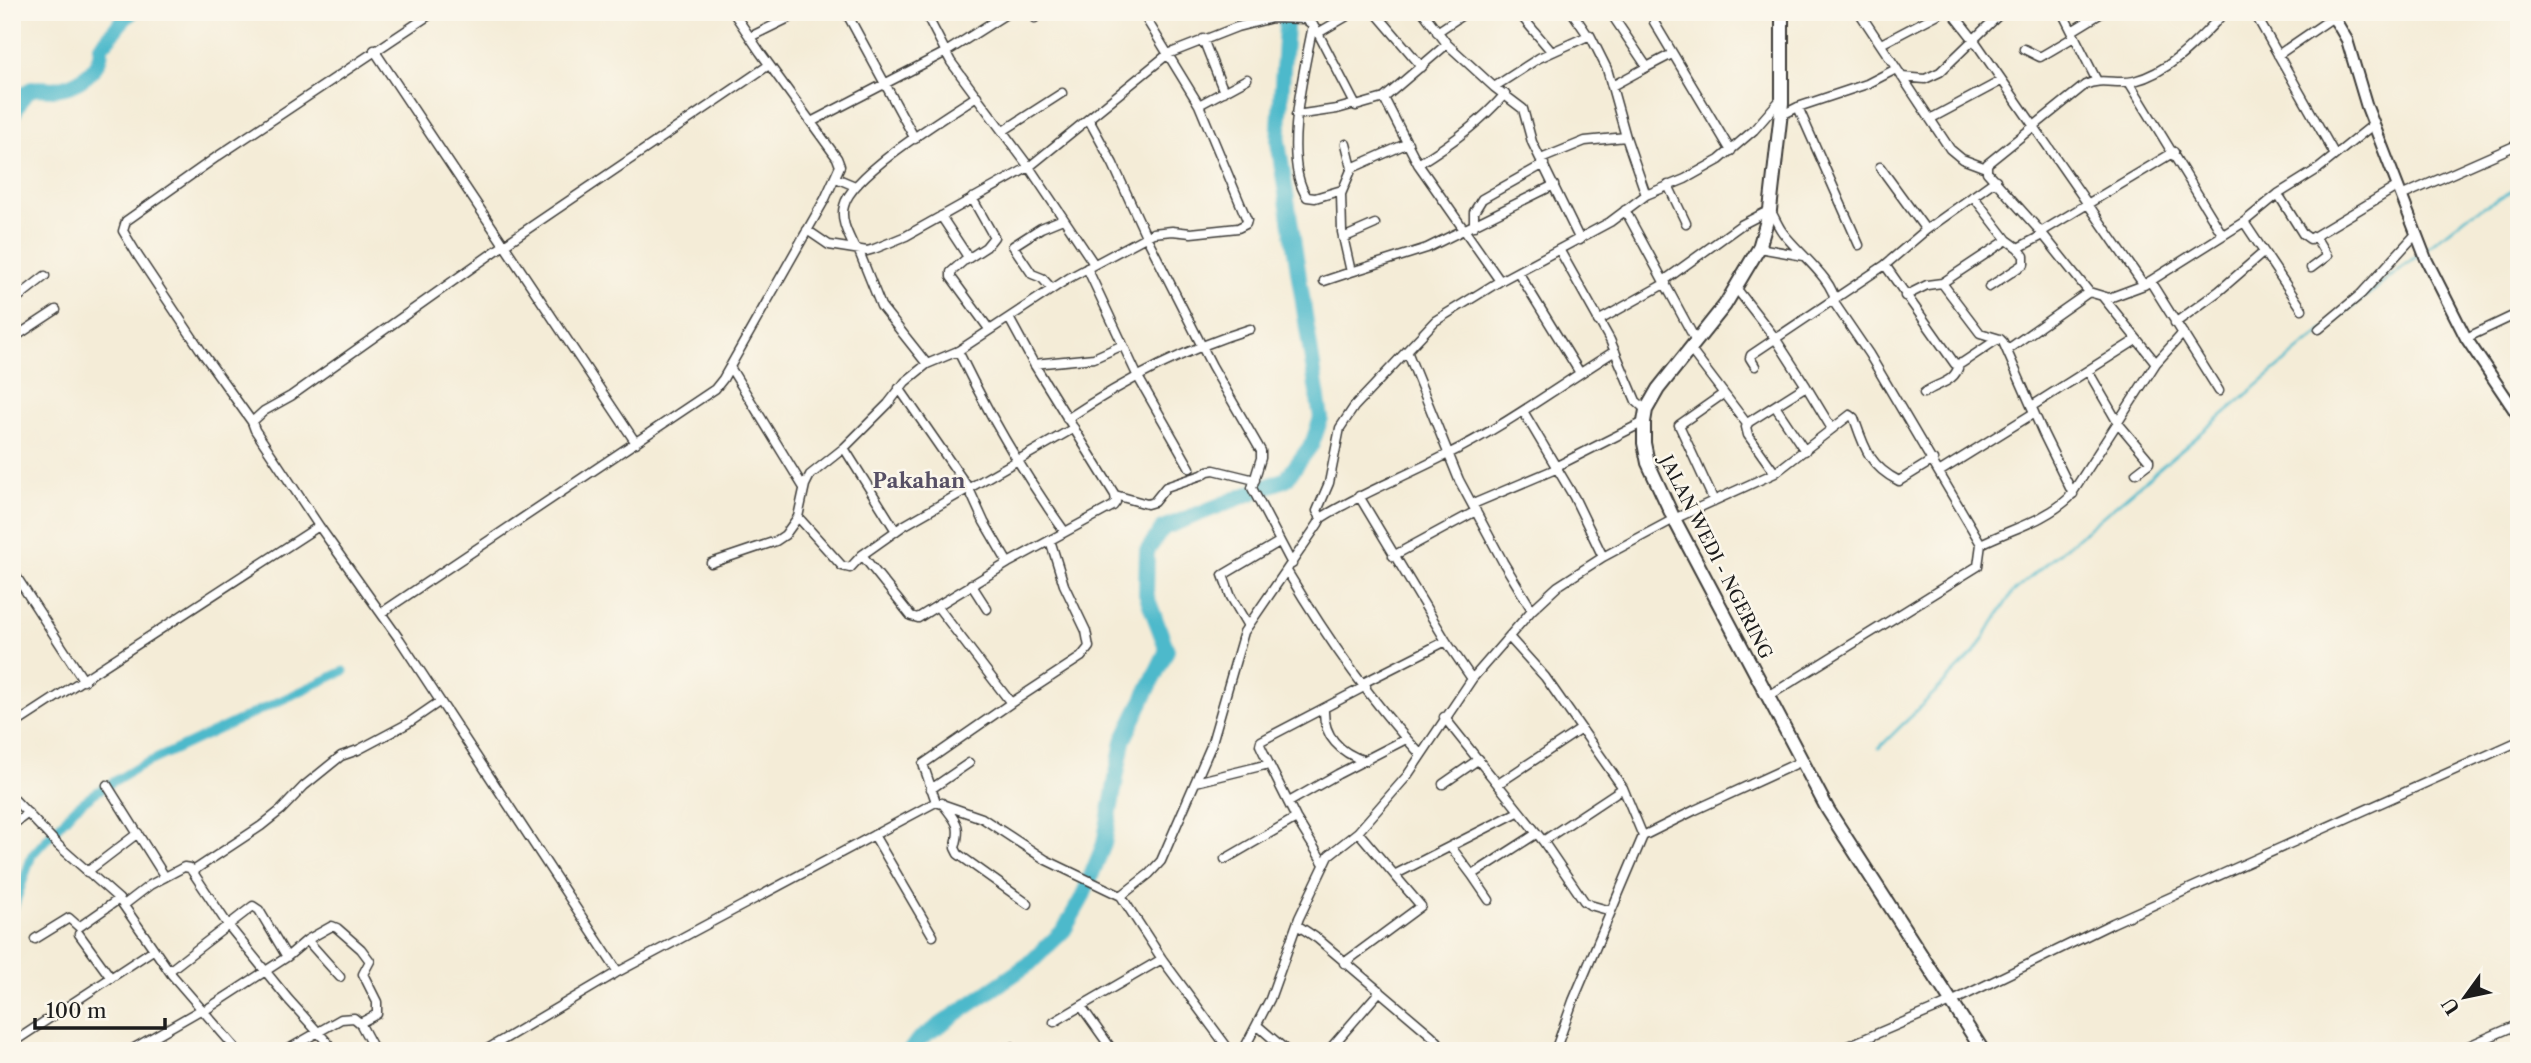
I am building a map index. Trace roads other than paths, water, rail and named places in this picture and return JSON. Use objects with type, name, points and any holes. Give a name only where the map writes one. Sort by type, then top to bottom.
[{"type":"main road","points":[[1645,416],[1658,389],[1736,288],[1759,248],[1770,210],[1781,107],[1782,12]]},
{"type":"main road","name":"JALAN WEDI - NGERING","points":[[1645,416],[1643,443],[1648,463],[1674,519],[1767,697],[1828,810],[1983,1051]]},
{"type":"street","points":[[434,12],[208,163],[126,221],[123,231],[204,355],[253,422],[255,430],[319,526],[381,613],[618,972]]},
{"type":"street","points":[[381,613],[715,389],[730,367],[840,166],[838,158],[733,12]]},
{"type":"street","points":[[750,37],[801,12]]},
{"type":"street","points":[[846,12],[915,139]]},
{"type":"street","points":[[925,12],[946,52],[1029,167],[1091,266],[1138,377],[1190,468]]},
{"type":"street","points":[[811,122],[946,52],[1009,12]]},
{"type":"street","points":[[712,563],[776,541],[785,535],[798,517],[804,488],[810,475],[844,447],[888,404],[899,388],[927,364],[958,351],[1052,289],[1146,236],[1161,231],[1191,233],[1238,228],[1247,222],[1199,105],[1142,12]]},
{"type":"street","points":[[1318,33],[1354,12]]},
{"type":"street","points":[[1375,12],[1422,67]]},
{"type":"street","points":[[1423,12],[1447,44],[1494,87],[1523,109],[1532,142],[1580,240]]},
{"type":"street","points":[[1437,32],[1467,12]]},
{"type":"street","points":[[1518,12],[1551,51]]},
{"type":"street","points":[[1572,12],[1592,38],[1612,86],[1646,195]]},
{"type":"street","points":[[1610,12],[1647,67]]},
{"type":"street","points":[[1657,12],[1654,22],[1731,151]]},
{"type":"street","points":[[1859,12],[1956,155],[1986,167],[2089,292],[2103,298],[2156,363]]},
{"type":"street","points":[[1881,44],[1942,12]]},
{"type":"street","points":[[1952,12],[2087,204],[2183,333],[2219,391]]},
{"type":"street","points":[[1320,516],[1317,512],[1329,483],[1340,428],[1354,407],[1408,355],[1435,321],[1500,281],[1520,275],[1562,254],[1580,240],[1630,218],[1646,195],[1685,178],[1731,151],[1781,107],[1798,107],[1899,73],[1925,79],[1940,72],[2003,12]]},
{"type":"street","points":[[2062,12],[2096,81]]},
{"type":"street","points":[[2024,49],[2040,57],[2103,12]]},
{"type":"street","points":[[1986,167],[2085,85],[2096,81],[2129,82],[2150,75],[2178,57],[2225,12]]},
{"type":"street","points":[[2254,12],[2335,155]]},
{"type":"street","points":[[2278,55],[2330,15],[2337,23],[2347,40],[2374,124],[2426,258],[2466,338],[2519,417]]},
{"type":"street","points":[[807,230],[829,245],[874,249],[941,216],[1029,167],[1168,54],[1237,27],[1272,18],[1305,19],[1313,25],[1355,104]]},
{"type":"street","points":[[1313,25],[1296,116],[1297,169],[1301,189],[1307,197],[1315,198],[1342,190]]},
{"type":"street","points":[[1494,87],[1551,51],[1587,34]]},
{"type":"street","points":[[1203,39],[1224,92]]},
{"type":"street","points":[[1296,116],[1355,104],[1363,106],[1384,98],[1447,44]]},
{"type":"street","points":[[374,50],[636,443]]},
{"type":"street","points":[[1612,86],[1672,54]]},
{"type":"street","points":[[253,422],[264,411],[291,396],[504,245],[769,65]]},
{"type":"street","points":[[1199,105],[1247,79]]},
{"type":"street","points":[[1930,119],[2001,81]]},
{"type":"street","points":[[2129,82],[2222,234]]},
{"type":"street","points":[[1003,131],[1062,93]]},
{"type":"street","points":[[1418,164],[1467,132],[1487,115],[1505,94]]},
{"type":"street","points":[[927,364],[881,306],[845,229],[843,208],[855,186],[876,166],[977,96]]},
{"type":"street","points":[[1384,98],[1418,164],[1500,281]]},
{"type":"street","points":[[1798,107],[1859,245]]},
{"type":"street","points":[[1088,120],[1113,164],[1202,346],[1261,451],[1253,484],[1255,497],[1279,542],[1306,603],[1365,685],[1421,755]]},
{"type":"street","points":[[2103,298],[2121,295],[2147,283],[2244,222],[2374,124]]},
{"type":"street","points":[[1474,226],[1475,212],[1482,199],[1543,162],[1585,141],[1626,137]]},
{"type":"street","points":[[1352,168],[1408,143]]},
{"type":"street","points":[[1346,144],[1352,168],[1341,194],[1343,238],[1351,272]]},
{"type":"street","points":[[2278,194],[2303,234],[2310,239],[2399,191],[2519,145]]},
{"type":"street","points":[[2018,248],[2174,152]]},
{"type":"street","points":[[1880,167],[1926,230]]},
{"type":"street","points":[[835,178],[855,186]]},
{"type":"street","points":[[1755,366],[1751,355],[1885,265],[1926,230],[1996,180]]},
{"type":"street","points":[[1324,281],[1427,248],[1554,185]]},
{"type":"street","points":[[1668,186],[1686,223]]},
{"type":"street","points":[[1973,196],[2007,240],[2024,256],[2024,264],[1989,286]]},
{"type":"street","points":[[972,198],[994,237],[986,247],[950,274],[989,329]]},
{"type":"street","points":[[1598,321],[1666,281],[1741,225],[1770,210],[1781,230],[1835,295],[1835,304],[1869,354],[1981,544],[1978,566],[1767,697]]},
{"type":"street","points":[[941,216],[966,254],[966,260]]},
{"type":"street","points":[[1630,218],[1666,281],[1693,345],[1723,394],[1747,424],[1748,435],[1775,473]]},
{"type":"street","points":[[1052,289],[1042,278],[1032,274],[1013,246],[1041,228],[1063,219]]},
{"type":"street","points":[[2244,222],[2302,309]]},
{"type":"street","points":[[1343,238],[1375,224]]},
{"type":"street","points":[[2311,268],[2327,256],[2315,236]]},
{"type":"street","points":[[2319,329],[2361,293],[2417,237]]},
{"type":"street","points":[[1905,296],[1927,285],[1942,283],[2007,240]]},
{"type":"street","points":[[1759,248],[1804,256]]},
{"type":"street","points":[[2175,323],[2219,291],[2264,252]]},
{"type":"street","points":[[1394,556],[1474,508],[1557,467],[1645,416],[1615,351],[1562,254]]},
{"type":"street","points":[[1885,265],[1953,361],[1959,365]]},
{"type":"street","points":[[1520,275],[1580,373]]},
{"type":"street","points":[[12,302],[45,276]]},
{"type":"street","points":[[1942,283],[1980,333],[2000,339],[2008,349],[2033,410],[2073,494]]},
{"type":"street","points":[[1736,288],[1775,338],[1832,429]]},
{"type":"street","points":[[2008,349],[2089,292]]},
{"type":"street","points":[[12,339],[56,310]]},
{"type":"street","points":[[2466,338],[2519,313]]},
{"type":"street","points":[[862,555],[911,616],[918,618],[971,584],[1116,502],[1115,495],[1034,365],[1009,318]]},
{"type":"street","points":[[1068,419],[1110,391],[1138,377],[1202,346],[1250,330]]},
{"type":"street","points":[[1981,544],[2029,524],[2059,507],[2073,494],[2156,363],[2183,333]]},
{"type":"street","points":[[1924,393],[1953,377],[1959,365],[2000,339]]},
{"type":"street","points":[[1939,472],[2136,340]]},
{"type":"street","points":[[1034,365],[1094,358],[1123,345]]},
{"type":"street","points":[[958,351],[984,405],[1065,532]]},
{"type":"street","points":[[1121,896],[1150,874],[1161,860],[1211,746],[1240,642],[1289,563],[1311,537],[1320,516],[1448,454],[1522,411],[1615,351]]},
{"type":"street","points":[[1408,355],[1448,454],[1474,508],[1532,610]]},
{"type":"street","points":[[730,367],[804,488]]},
{"type":"street","points":[[2088,371],[2118,423],[2150,462],[2136,473]]},
{"type":"street","points":[[1747,424],[1806,386]]},
{"type":"street","points":[[899,388],[969,489],[1007,563]]},
{"type":"street","points":[[1714,500],[1679,425],[1723,394]]},
{"type":"street","points":[[1775,406],[1805,451]]},
{"type":"street","points":[[1522,411],[1574,496],[1603,557]]},
{"type":"street","points":[[1243,1051],[1258,1026],[1324,864],[1336,847],[1358,832],[1407,776],[1444,717],[1472,679],[1532,610],[1558,586],[1603,557],[1674,519],[1775,473],[1848,416],[1854,418],[1870,458],[1883,473],[1899,481],[1933,460]]},
{"type":"street","points":[[798,517],[845,568],[853,568],[862,555],[896,531],[1074,428]]},
{"type":"street","points":[[844,447],[896,531]]},
{"type":"street","points":[[1115,495],[1147,503],[1154,502],[1166,487],[1173,483],[1214,470],[1253,484]]},
{"type":"street","points":[[1359,496],[1472,679]]},
{"type":"street","points":[[12,726],[85,681],[319,526]]},
{"type":"street","points":[[1028,904],[958,855],[955,848],[959,825],[939,802],[922,766],[924,762],[1081,657],[1089,647],[1086,631],[1064,585],[1050,540]]},
{"type":"street","points":[[1248,626],[1231,597],[1223,575],[1279,542]]},
{"type":"street","points":[[12,570],[85,681]]},
{"type":"street","points":[[971,584],[987,609]]},
{"type":"street","points":[[937,606],[1011,703]]},
{"type":"street","points":[[1509,637],[1545,677],[1623,788],[1643,836]]},
{"type":"street","points":[[1324,864],[1296,818],[1260,745],[1261,741],[1324,709],[1446,640]]},
{"type":"street","points":[[193,871],[261,827],[304,786],[341,756],[368,746],[439,702]]},
{"type":"street","points":[[1324,709],[1323,718],[1338,747],[1345,754],[1365,761]]},
{"type":"street","points":[[1444,717],[1540,838],[1587,904],[1611,911]]},
{"type":"street","points":[[1498,784],[1581,729]]},
{"type":"street","points":[[1289,802],[1406,739]]},
{"type":"street","points":[[1836,1051],[1951,1002],[2113,923],[2519,741]]},
{"type":"street","points":[[1443,783],[1479,759]]},
{"type":"street","points":[[1555,1051],[1643,836],[1802,761]]},
{"type":"street","points":[[931,789],[969,763]]},
{"type":"street","points":[[1196,782],[1269,764]]},
{"type":"street","points":[[107,785],[165,877]]},
{"type":"street","points":[[1472,875],[1623,788]]},
{"type":"street","points":[[12,797],[86,872],[122,902],[169,971],[238,1051]]},
{"type":"street","points":[[484,1051],[618,972],[939,802],[982,818],[1069,873],[1121,896],[1162,958],[1230,1051]]},
{"type":"street","points":[[1396,874],[1518,812]]},
{"type":"street","points":[[12,825],[28,813]]},
{"type":"street","points":[[1225,859],[1296,818]]},
{"type":"street","points":[[1344,962],[1421,908],[1420,903],[1396,874],[1358,832]]},
{"type":"street","points":[[86,872],[138,833]]},
{"type":"street","points":[[874,835],[933,936]]},
{"type":"street","points":[[1451,847],[1489,900]]},
{"type":"street","points":[[35,939],[69,918],[79,927],[184,867],[193,871],[228,925],[288,999],[335,1051]]},
{"type":"street","points":[[169,971],[247,909],[256,907],[287,957]]},
{"type":"street","points":[[1297,925],[1318,939],[1431,1035],[1438,1042],[1440,1051]]},
{"type":"street","points":[[129,1051],[267,972],[307,940],[332,926],[338,928],[370,961],[363,974],[378,1006],[377,1014],[360,1023]]},
{"type":"street","points":[[79,934],[111,978]]},
{"type":"street","points":[[307,940],[340,977]]},
{"type":"street","points":[[12,1043],[153,950]]},
{"type":"street","points":[[1054,1022],[1162,958]]},
{"type":"street","points":[[1328,1051],[1380,991]]},
{"type":"street","points":[[1081,1006],[1113,1051]]},
{"type":"street","points":[[285,1051],[348,1017],[360,1023],[375,1051]]},
{"type":"street","points":[[2457,1051],[2519,1024]]},
{"type":"street","points":[[1258,1026],[1287,1051]]},
{"type":"waterway","points":[[12,115],[23,97],[32,89],[62,88],[86,76],[97,63],[101,46],[132,12]]},
{"type":"waterway","points":[[910,1051],[918,1040],[1029,964],[1064,930],[1082,898],[1104,844],[1123,741],[1167,650],[1146,594],[1147,551],[1163,528],[1286,479],[1312,444],[1321,418],[1278,142],[1287,12]]},
{"type":"waterway","points":[[2427,248],[2467,216],[2519,187]]},
{"type":"waterway","points":[[1879,748],[1974,653],[2012,593],[2311,340],[2419,254]]},
{"type":"waterway","points":[[12,913],[32,855],[75,808],[95,793],[136,768],[344,671]]},
{"type":"district","name":"Pakahan","points":[[919,481]]}]
